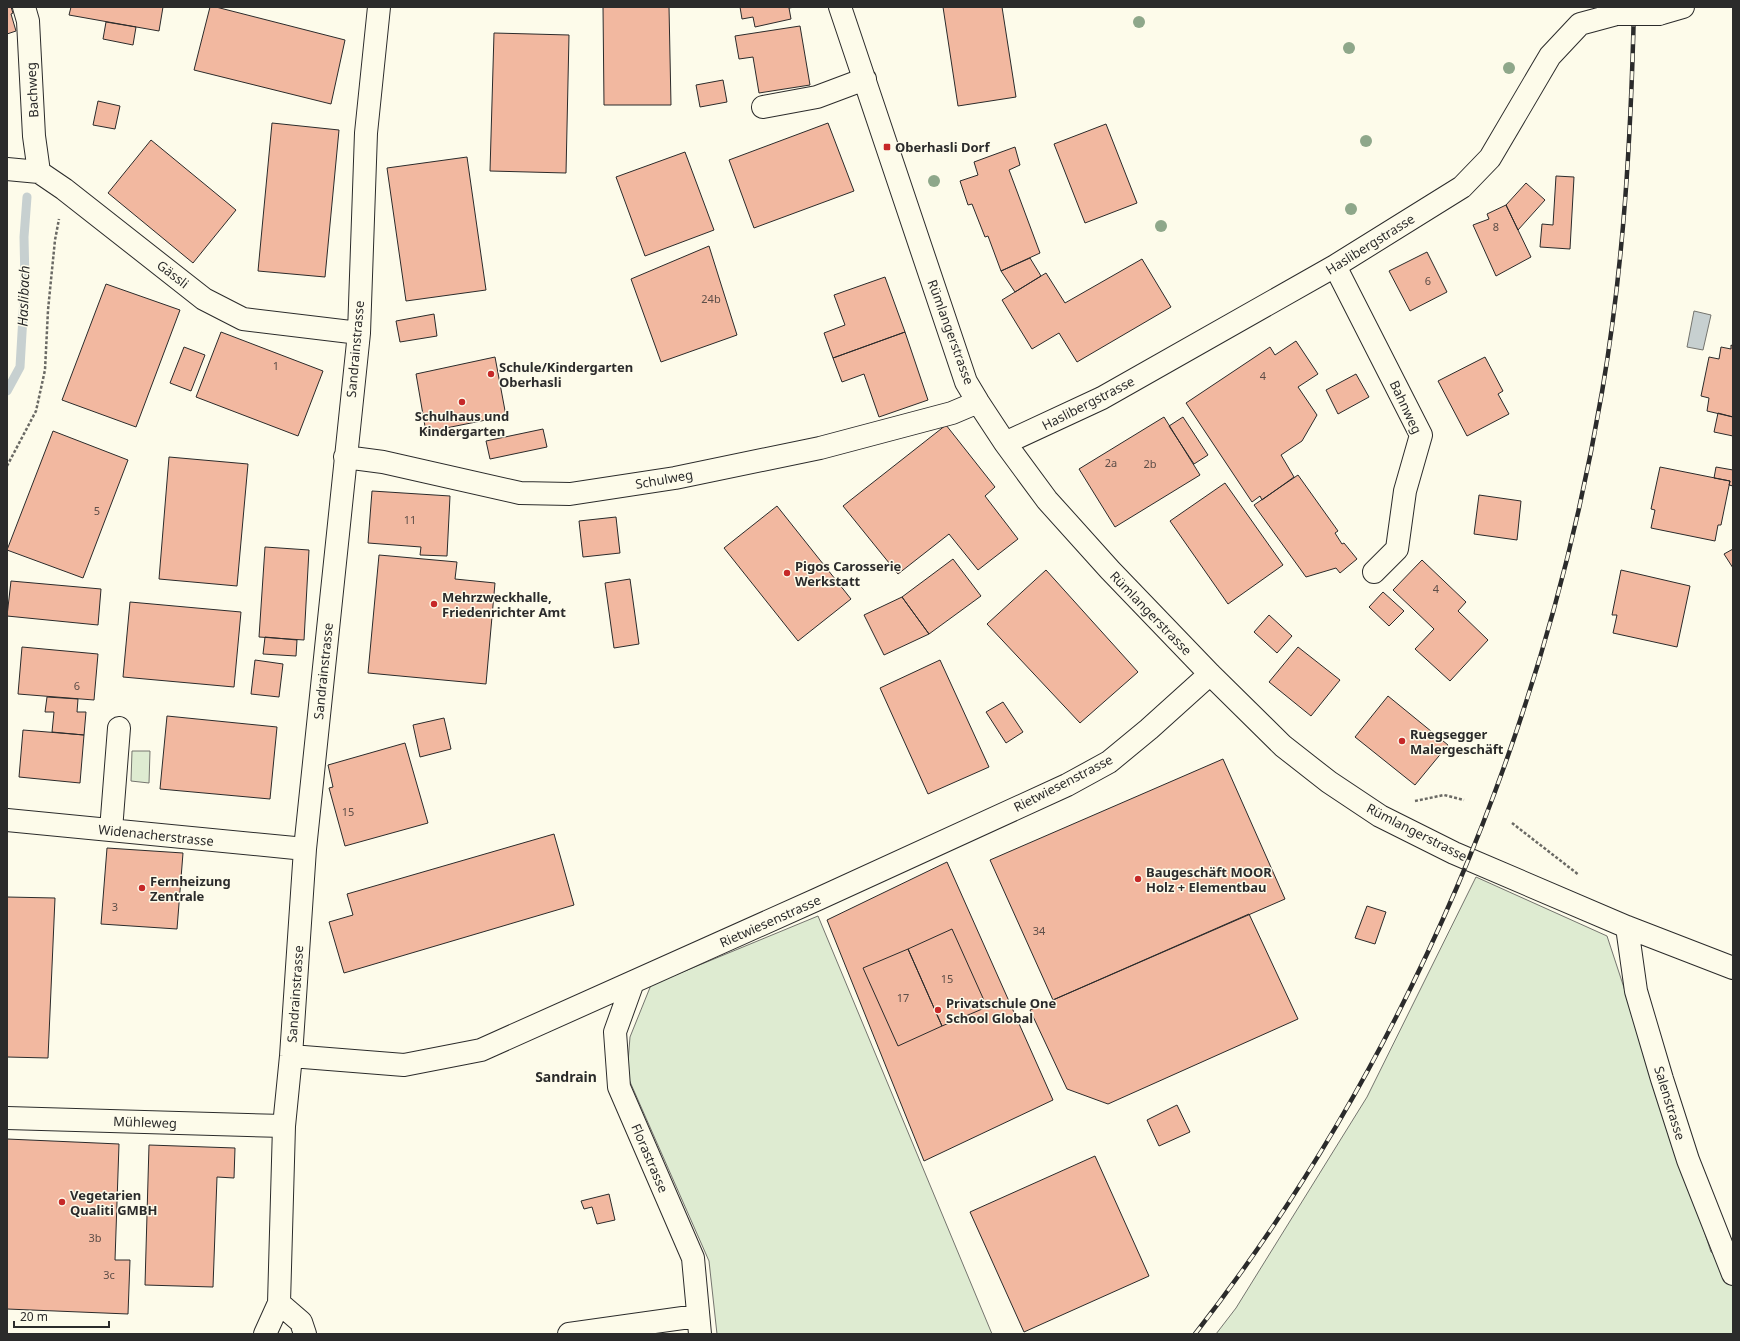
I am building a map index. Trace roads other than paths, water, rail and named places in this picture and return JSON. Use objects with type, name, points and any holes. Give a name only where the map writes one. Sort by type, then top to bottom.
[{"type":"street","name":"Bachweg","points":[[24,7],[28,21],[34,136],[39,172]]},
{"type":"street","name":"Sandrainstrasse","points":[[265,1334],[279,1302],[284,1126],[291,1056],[305,849],[359,334],[366,133],[379,7]]},
{"type":"street","name":"Rümlangerstrasse","points":[[840,7],[966,382],[1005,443],[1047,500],[1094,553],[1210,674],[1283,746],[1330,782],[1380,816],[1454,853],[1627,927],[1733,968]]},
{"type":"street","name":"Haslibergstrasse","points":[[1005,443],[1102,398],[1335,266],[1462,187],[1490,158],[1550,56],[1577,15],[1659,14],[1683,7]]},
{"type":"street","points":[[763,107],[817,96],[865,79]]},
{"type":"street","name":"Gässli","points":[[7,169],[39,172],[64,189],[204,299],[243,319],[359,334]]},
{"type":"street","name":"Bahnweg","points":[[1335,266],[1422,435],[1405,491],[1397,549],[1374,572]]},
{"type":"street","name":"Schulweg","points":[[345,457],[383,462],[520,493],[570,494],[675,478],[820,448],[952,413],[978,402]]},
{"type":"street","name":"Rietwiesenstrasse","points":[[291,1056],[404,1065],[481,1050],[1067,785],[1109,762],[1149,729],[1210,674]]},
{"type":"street","points":[[111,830],[119,728]]},
{"type":"street","name":"Widenacherstrasse","points":[[7,820],[305,849]]},
{"type":"street","name":"Salenstrasse","points":[[1627,927],[1636,991],[1662,1080],[1688,1160],[1733,1274]]},
{"type":"street","name":"Florastrasse","points":[[633,982],[615,1032],[620,1087],[693,1258],[699,1325]]},
{"type":"street","name":"Mühleweg","points":[[7,1118],[284,1126]]},
{"type":"street","points":[[279,1302],[301,1322],[305,1334]]},
{"type":"street","points":[[569,1334],[699,1325]]},
{"type":"waterway","name":"Haslibach","points":[[7,391],[20,367],[25,282],[24,237],[27,197]]},
{"type":"railway","points":[[1195,1334],[1271,1229],[1340,1119],[1402,1005],[1457,888],[1504,767],[1544,644],[1577,519],[1602,392],[1616,296],[1625,200],[1631,104],[1634,7]]},
{"type":"place","name":"Oberhasli Dorf","points":[[887,147]]},
{"type":"place","name":"Schule/Kindergarten Oberhasli","points":[[491,374]]},
{"type":"place","name":"Schulhaus und Kindergarten","points":[[462,402]]},
{"type":"place","name":"Pigos Carosserie Werkstatt","points":[[787,573]]},
{"type":"place","name":"Mehrzweckhalle, Friedenrichter Amt","points":[[434,604]]},
{"type":"place","name":"Ruegsegger Malergeschäft","points":[[1402,741]]},
{"type":"place","name":"Baugeschäft MOOR Holz + Elementbau","points":[[1138,879]]},
{"type":"place","name":"Fernheizung Zentrale","points":[[142,888]]},
{"type":"place","name":"Privatschule One School Global","points":[[938,1010]]},
{"type":"place","name":"Vegetarien Qualiti GMBH","points":[[62,1202]]},
{"type":"district","name":"Sandrain","points":[[566,1076]]}]
